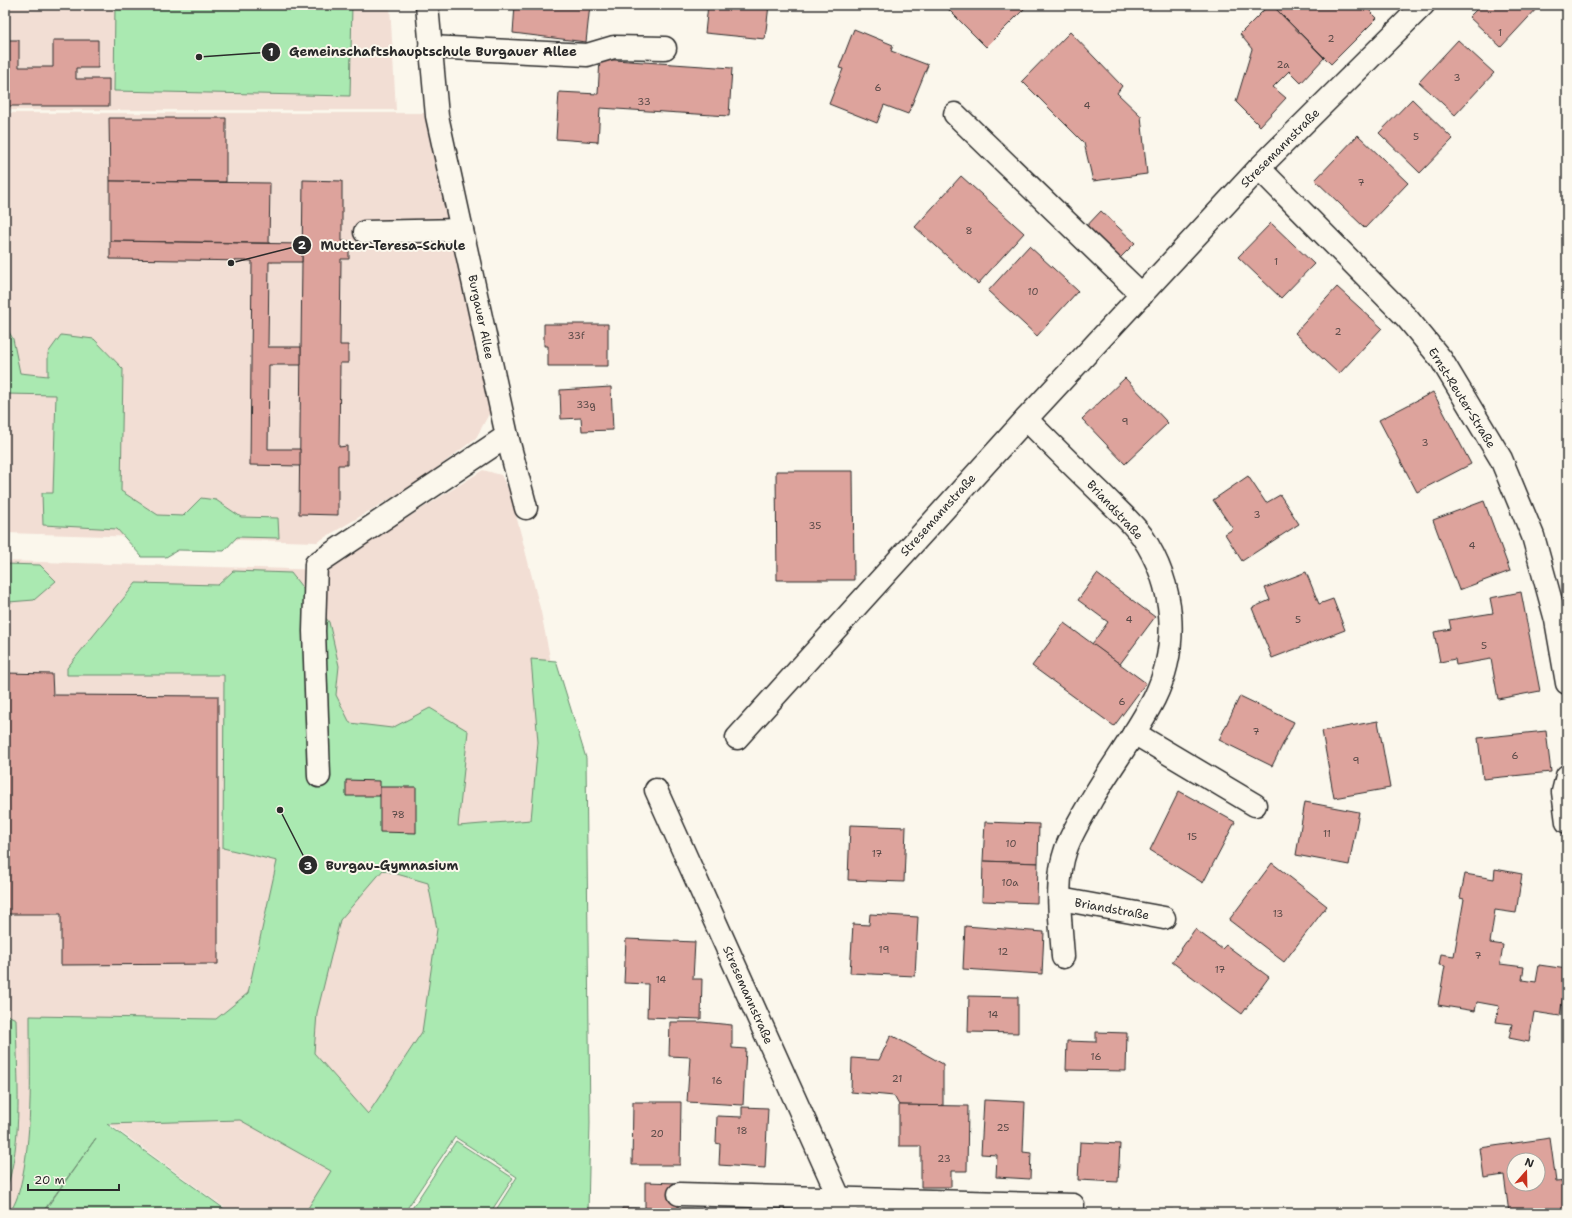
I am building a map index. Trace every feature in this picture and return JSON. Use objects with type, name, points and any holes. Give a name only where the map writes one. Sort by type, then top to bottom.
[{"type":"street","name":"Burgauer Allee","points":[[427,5],[437,116],[507,436],[526,508]]},
{"type":"street","name":"Stresemannstraße","points":[[737,738],[1026,419],[1259,168],[1423,5]]},
{"type":"street","points":[[430,47],[586,55],[614,46],[664,48]]},
{"type":"street","points":[[955,114],[1142,294]]},
{"type":"street","name":"Ernst-Reuter-Straße","points":[[1259,168],[1407,318],[1441,359],[1497,452],[1533,536],[1556,620],[1567,683]]},
{"type":"street","points":[[365,232],[462,230]]},
{"type":"street","name":"Briandstraße","points":[[1026,419],[1141,536],[1155,560],[1168,591],[1171,619],[1169,655],[1154,699],[1098,789],[1066,849],[1061,872],[1060,899],[1064,957]]},
{"type":"street","points":[[319,776],[314,631],[316,564],[507,436]]},
{"type":"street","points":[[1134,733],[1255,805]]},
{"type":"street","points":[[1567,776],[1563,792],[1567,822]]},
{"type":"street","name":"Stresemannstraße","points":[[656,790],[843,1206]]},
{"type":"street","name":"Briandstraße","points":[[1060,899],[1164,918]]},
{"type":"street","points":[[679,1194],[843,1206],[1073,1205]]},
{"type":"shaded area","points":[[5,5],[390,5],[396,110],[5,110]]},
{"type":"shaded area","points":[[5,113],[424,113],[490,412],[476,438],[420,481],[317,542],[5,533]]},
{"type":"shaded area","points":[[483,470],[501,475],[510,492],[541,612],[561,714],[549,905],[322,1213],[232,1213],[107,1122],[41,1213],[5,1213],[5,561],[325,570]]},
{"type":"green space","points":[[115,5],[352,5],[350,96],[114,91]]},
{"type":"green space","points":[[5,325],[13,339],[20,373],[48,376],[48,353],[61,335],[94,339],[123,369],[121,491],[158,515],[183,516],[201,498],[216,500],[241,517],[278,518],[279,538],[237,537],[224,551],[178,550],[166,557],[142,557],[117,529],[43,525],[42,493],[53,493],[56,395],[5,394]]},
{"type":"green space","points":[[5,564],[40,565],[56,581],[34,600],[9,602],[5,605]]},
{"type":"green space","points":[[233,571],[291,573],[329,622],[339,666],[336,695],[350,723],[392,728],[430,708],[468,731],[458,826],[531,820],[538,742],[531,659],[556,661],[586,758],[590,1123],[588,1213],[494,1213],[517,1177],[455,1137],[404,1213],[305,1213],[331,1171],[240,1120],[107,1124],[230,1213],[43,1213],[96,1138],[42,1213],[9,1213],[16,1201],[26,1159],[30,1098],[30,1016],[216,1019],[248,993],[277,861],[223,848],[224,675],[67,675],[67,668],[136,583],[218,585]],"holes":[[[383,870],[428,883],[437,929],[422,1032],[368,1114],[314,1053],[317,1013],[340,920]]]},
{"type":"green space","points":[[5,1014],[16,1019],[18,1108],[15,1152],[5,1194]]},
{"type":"green space","points":[[456,1141],[513,1178],[490,1213],[409,1213]]},
{"type":"building","points":[[515,5],[590,5],[586,42],[513,33]]},
{"type":"building","points":[[708,5],[769,5],[765,39],[705,33]]},
{"type":"building","points":[[952,5],[1028,5],[986,47],[948,9]]},
{"type":"building","points":[[1269,5],[1272,5],[1324,58],[1301,83],[1289,71],[1273,87],[1286,98],[1260,126],[1236,102],[1252,49],[1240,34]]},
{"type":"building","points":[[1272,5],[1364,5],[1377,18],[1331,64]]},
{"type":"building","points":[[1481,5],[1540,5],[1501,47],[1469,17]]},
{"type":"building","points":[[854,29],[893,45],[891,51],[928,65],[908,114],[884,105],[877,123],[829,104],[843,69],[839,68]]},
{"type":"building","points":[[1070,32],[1122,86],[1117,93],[1141,116],[1147,174],[1093,181],[1084,143],[1022,81]]},
{"type":"building","points":[[5,40],[19,40],[19,67],[53,67],[53,40],[98,40],[98,68],[76,68],[76,79],[109,79],[109,106],[5,106]]},
{"type":"building","points":[[1458,40],[1494,73],[1455,115],[1419,82]]},
{"type":"building","points":[[600,59],[732,68],[729,116],[600,108],[598,142],[556,139],[559,92],[598,94]]},
{"type":"building","points":[[1412,99],[1453,139],[1420,173],[1379,133]]},
{"type":"building","points":[[109,118],[226,118],[226,182],[110,181]]},
{"type":"building","points":[[1358,135],[1408,183],[1365,228],[1315,180]]},
{"type":"building","points":[[961,176],[1024,233],[978,284],[915,227]]},
{"type":"building","points":[[303,180],[342,181],[342,241],[349,241],[349,259],[341,259],[340,345],[348,345],[348,363],[340,363],[339,447],[347,446],[347,465],[338,465],[338,515],[299,514]]},
{"type":"building","points":[[110,181],[270,183],[269,243],[110,241]]},
{"type":"building","points":[[1101,211],[1135,243],[1115,263],[1082,231]]},
{"type":"building","points":[[1271,223],[1314,264],[1281,298],[1238,257]]},
{"type":"building","points":[[110,241],[302,244],[302,262],[269,262],[268,347],[301,347],[301,365],[269,365],[268,449],[300,449],[300,466],[250,465],[252,261],[110,259]]},
{"type":"building","points":[[1029,246],[1078,291],[1037,336],[988,291]]},
{"type":"building","points":[[1337,287],[1382,328],[1339,374],[1295,333]]},
{"type":"building","points":[[544,324],[608,324],[608,366],[548,366],[548,346],[544,346]]},
{"type":"building","points":[[1125,378],[1168,423],[1125,464],[1082,419]]},
{"type":"building","points":[[611,387],[613,430],[582,431],[581,418],[561,419],[560,390]]},
{"type":"building","points":[[1433,392],[1471,464],[1417,492],[1379,420]]},
{"type":"building","points":[[776,471],[853,471],[854,580],[777,580]]},
{"type":"building","points":[[1248,476],[1266,503],[1280,495],[1299,524],[1242,561],[1225,534],[1233,529],[1213,500]]},
{"type":"building","points":[[1484,501],[1510,571],[1459,590],[1433,520]]},
{"type":"building","points":[[1306,572],[1319,604],[1333,599],[1345,630],[1272,658],[1252,608],[1270,600],[1265,588]]},
{"type":"building","points":[[1097,574],[1155,617],[1120,664],[1092,644],[1108,622],[1078,600]]},
{"type":"building","points":[[1521,592],[1540,691],[1498,699],[1491,659],[1456,665],[1455,659],[1440,662],[1434,632],[1451,629],[1449,620],[1493,613],[1490,598]]},
{"type":"building","points":[[1064,623],[1146,683],[1114,726],[1032,666]]},
{"type":"building","points":[[5,673],[52,674],[53,695],[218,696],[218,964],[61,965],[61,914],[5,914]]},
{"type":"building","points":[[1240,696],[1294,722],[1272,766],[1219,740]]},
{"type":"building","points":[[1378,721],[1390,788],[1334,798],[1322,731]]},
{"type":"building","points":[[1546,731],[1551,772],[1483,779],[1478,738]]},
{"type":"building","points":[[346,780],[380,781],[380,796],[346,796]]},
{"type":"building","points":[[380,787],[416,787],[416,833],[380,832]]},
{"type":"building","points":[[1179,791],[1235,822],[1203,883],[1150,850]]},
{"type":"building","points":[[1305,802],[1359,812],[1349,865],[1296,855]]},
{"type":"building","points":[[985,822],[1039,824],[1038,863],[983,861]]},
{"type":"building","points":[[850,825],[906,827],[904,882],[848,880]]},
{"type":"building","points":[[983,861],[1038,863],[1037,903],[982,901]]},
{"type":"building","points":[[1272,863],[1327,906],[1284,962],[1229,920]]},
{"type":"building","points":[[1495,869],[1522,874],[1516,913],[1495,910],[1490,943],[1503,945],[1500,964],[1524,967],[1522,980],[1536,982],[1539,965],[1567,969],[1560,1016],[1534,1012],[1529,1042],[1509,1038],[1512,1024],[1496,1022],[1499,1006],[1477,1002],[1475,1011],[1438,1005],[1445,966],[1439,965],[1441,954],[1454,956],[1464,899],[1460,898],[1465,874],[1494,879]]},
{"type":"building","points":[[870,914],[918,917],[915,976],[850,973],[853,924],[869,925]]},
{"type":"building","points":[[965,926],[1044,932],[1042,974],[963,969]]},
{"type":"building","points":[[1195,929],[1222,949],[1226,945],[1269,977],[1242,1014],[1172,962]]},
{"type":"building","points":[[626,939],[695,942],[693,979],[702,979],[701,1019],[647,1017],[648,984],[624,983]]},
{"type":"building","points":[[969,996],[1018,997],[1018,1033],[968,1032]]},
{"type":"building","points":[[670,1022],[702,1022],[732,1025],[732,1048],[746,1049],[743,1105],[687,1102],[690,1057],[669,1056]]},
{"type":"building","points":[[1096,1032],[1127,1033],[1126,1071],[1066,1070],[1067,1041],[1096,1042]]},
{"type":"building","points":[[891,1035],[943,1064],[943,1106],[899,1105],[894,1096],[851,1092],[852,1058],[879,1060]]},
{"type":"building","points":[[984,1100],[1025,1102],[1023,1152],[1031,1153],[1030,1179],[996,1177],[997,1155],[981,1154]]},
{"type":"building","points":[[633,1102],[681,1102],[680,1165],[632,1165]]},
{"type":"building","points":[[899,1105],[968,1106],[967,1171],[951,1171],[951,1187],[921,1187],[921,1146],[899,1146]]},
{"type":"building","points":[[742,1107],[768,1108],[765,1168],[719,1165],[720,1144],[716,1143],[717,1116],[742,1117]]},
{"type":"building","points":[[1550,1138],[1556,1182],[1567,1181],[1567,1213],[1509,1213],[1506,1192],[1546,1192],[1546,1152],[1506,1152],[1506,1190],[1504,1175],[1484,1178],[1480,1148]]},
{"type":"building","points":[[1080,1142],[1120,1144],[1118,1182],[1078,1180]]},
{"type":"building","points":[[645,1182],[679,1183],[678,1209],[645,1208]]},
{"type":"building","points":[[622,1208],[692,1209],[692,1213],[622,1213]]},
{"type":"building","points":[[1164,1210],[1173,1210],[1176,1213],[1160,1213]]},
{"type":"place","name":"Gemeinschaftshauptschule Burgauer Allee","points":[[199,57]]},
{"type":"place","name":"Mutter-Teresa-Schule","points":[[231,263]]},
{"type":"place","name":"Burgau-Gymnasium","points":[[280,810]]}]
